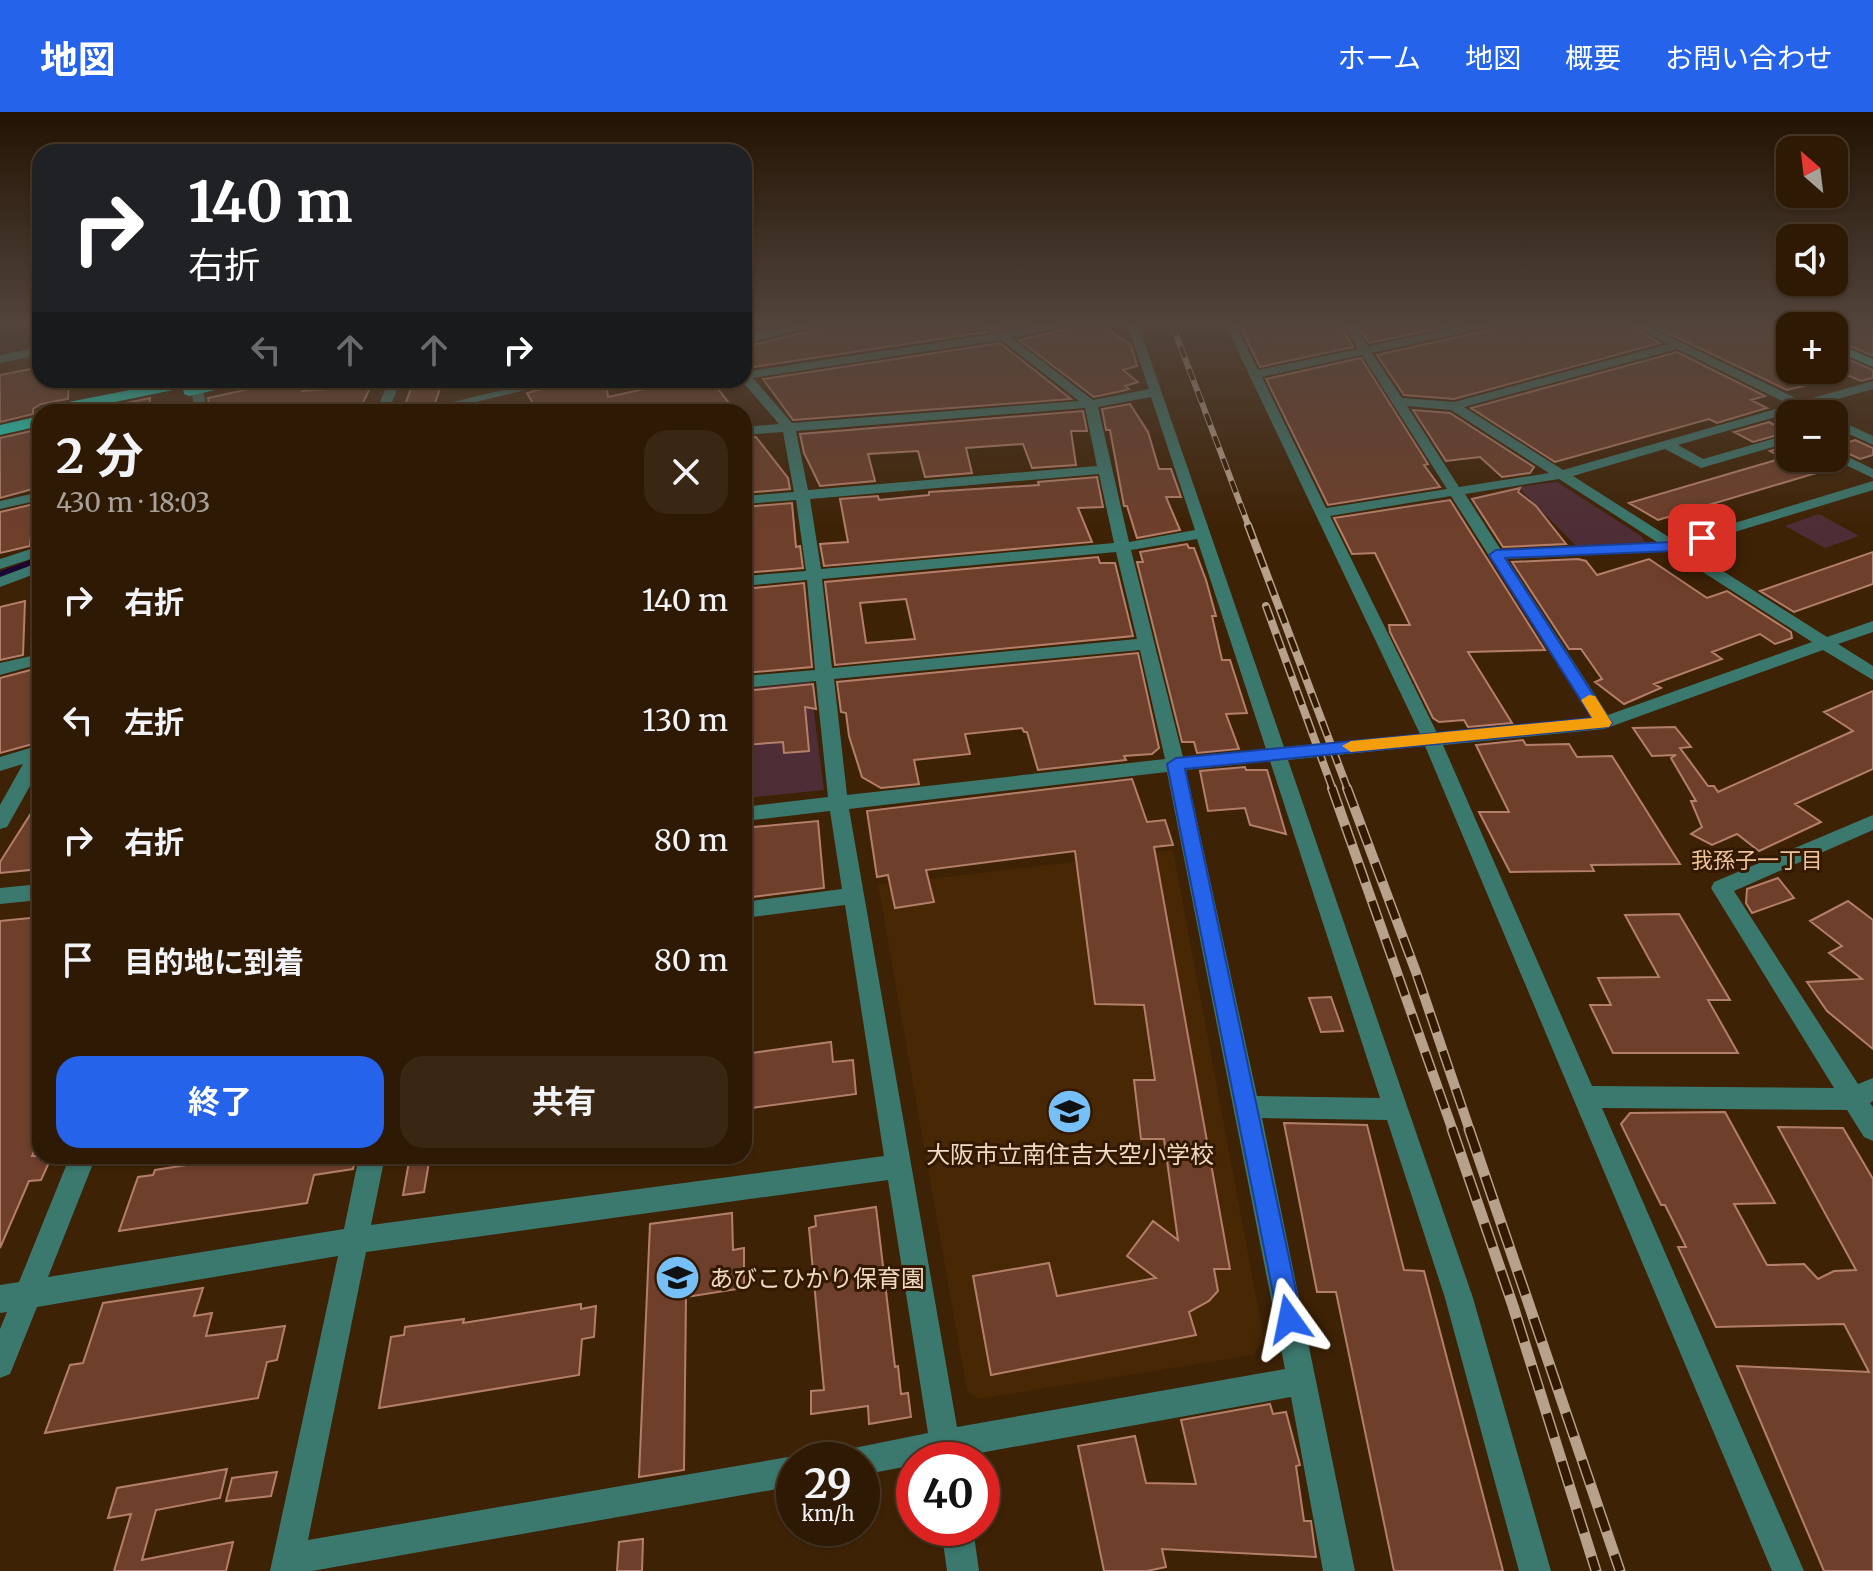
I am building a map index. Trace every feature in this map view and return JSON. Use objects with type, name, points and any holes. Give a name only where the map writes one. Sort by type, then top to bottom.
[{"type":"highway","points":[[83,404],[146,392]]},
{"type":"highway","points":[[116,404],[161,392]]},
{"type":"highway","points":[[0,420],[32,414]]},
{"type":"highway","points":[[0,430],[32,423]]},
{"type":"street","points":[[453,404],[507,392]]},
{"type":"street","points":[[758,392],[789,428],[802,495],[814,575],[838,803],[945,1442]]},
{"type":"street","points":[[1076,392],[1091,404],[1103,470],[1125,547],[1145,644],[1176,764],[1339,1571]]},
{"type":"street","points":[[752,430],[1091,404],[1155,392]]},
{"type":"street","points":[[1155,392],[1205,533],[1459,1298],[1535,1571]]},
{"type":"street","points":[[1261,392],[1431,739],[1788,1571]]},
{"type":"street","points":[[1392,392],[1604,723]]},
{"type":"street","points":[[1398,402],[1454,406],[1505,392]]},
{"type":"street","points":[[1818,400],[1847,392]]},
{"type":"street","points":[[1454,406],[1873,674]]},
{"type":"street","points":[[1320,513],[1560,475],[1776,412]]},
{"type":"street","points":[[1761,417],[1776,425]]},
{"type":"street","points":[[1848,429],[1873,441]]},
{"type":"street","points":[[1668,445],[1701,464],[1776,442]]},
{"type":"street","points":[[1848,461],[1873,474]]},
{"type":"street","points":[[752,499],[1103,470]]},
{"type":"street","points":[[1496,555],[1673,546],[1873,485]]},
{"type":"street","points":[[0,505],[32,498]]},
{"type":"street","points":[[752,580],[1125,547],[1205,533]]},
{"type":"street","points":[[0,564],[32,554]]},
{"type":"street","points":[[0,582],[32,570]]},
{"type":"street","points":[[752,813],[1176,764],[1604,723],[1873,626]]},
{"type":"street","points":[[752,681],[1145,644]]},
{"type":"street","points":[[0,669],[32,661]]},
{"type":"street","points":[[0,764],[32,754]]},
{"type":"street","points":[[0,822],[32,766]]},
{"type":"street","points":[[1873,822],[1721,888],[1863,1094],[1873,1129]]},
{"type":"street","points":[[0,896],[32,893]]},
{"type":"street","points":[[752,909],[854,896]]},
{"type":"street","points":[[1586,1097],[1863,1094]]},
{"type":"street","points":[[1246,1107],[1396,1109]]},
{"type":"street","points":[[0,1364],[14,1298],[79,1164]]},
{"type":"street","points":[[370,1164],[287,1565],[776,1474]]},
{"type":"street","points":[[14,1298],[355,1240],[899,1166]]},
{"type":"street","points":[[996,1442],[1302,1380]]},
{"type":"street","points":[[960,1546],[963,1571]]},
{"type":"shaded area","points":[[1557,482],[1641,536],[1645,542],[1576,546],[1518,487]]},
{"type":"shaded area","points":[[1819,514],[1859,536],[1825,548],[1785,526]]},
{"type":"shaded area","points":[[810,682],[824,790],[752,797],[752,688]]},
{"type":"shaded area","name":"大阪市立南住吉大空小学校","points":[[1173,850],[1264,1339],[1254,1355],[979,1399],[967,1391],[878,885]]},
{"type":"building","points":[[0,392],[68,392],[68,399],[32,404],[32,414],[0,422]]},
{"type":"building","points":[[235,392],[368,392],[362,404],[209,404],[208,398]]},
{"type":"building","points":[[410,392],[439,392],[435,403],[405,404]]},
{"type":"building","points":[[607,392],[608,397],[630,392],[720,392],[730,404],[533,404],[527,393]]},
{"type":"building","points":[[773,392],[1062,392],[1071,399],[793,420]]},
{"type":"building","points":[[1088,392],[1115,392],[1094,397]]},
{"type":"building","points":[[1272,392],[1383,392],[1440,487],[1328,505]]},
{"type":"building","points":[[1402,392],[1479,392],[1454,399],[1404,395]]},
{"type":"building","points":[[1530,392],[1757,392],[1765,396],[1751,400],[1767,408],[1717,423],[1709,419],[1555,462],[1471,408]]},
{"type":"building","points":[[150,398],[150,404],[122,404]]},
{"type":"building","points":[[1130,404],[1148,432],[1159,469],[1171,469],[1181,497],[1166,497],[1180,530],[1137,538],[1127,506],[1124,506],[1110,430],[1106,430],[1102,409]]},
{"type":"building","points":[[1413,410],[1450,413],[1534,467],[1530,473],[1502,477],[1480,457],[1446,461]]},
{"type":"building","points":[[1083,411],[1087,431],[1071,431],[1076,465],[1032,468],[1023,444],[966,448],[972,473],[925,477],[918,451],[868,454],[875,481],[820,486],[804,453],[800,434]]},
{"type":"building","points":[[1769,422],[1776,426],[1776,435],[1753,442],[1734,432]]},
{"type":"building","points":[[32,431],[32,489],[0,498],[0,438]]},
{"type":"building","points":[[752,437],[756,437],[788,478],[790,489],[752,492]]},
{"type":"building","points":[[1855,440],[1873,448],[1873,455],[1860,459],[1848,453],[1848,442]]},
{"type":"building","points":[[1776,460],[1776,472],[1820,472],[1658,520],[1629,503]]},
{"type":"building","points":[[1097,477],[1103,507],[1078,508],[1092,542],[824,566],[820,544],[848,542],[840,499],[878,496],[879,500],[929,495],[929,492],[1039,485],[1038,482]]},
{"type":"building","points":[[1520,488],[1518,492],[1536,506],[1566,544],[1503,547],[1472,499]]},
{"type":"building","points":[[1450,500],[1545,650],[1468,652],[1512,723],[1468,727],[1464,720],[1439,722],[1433,718],[1390,632],[1389,625],[1410,625],[1375,553],[1352,554],[1334,518]]},
{"type":"building","points":[[792,503],[796,547],[800,546],[803,568],[752,572],[752,506]]},
{"type":"building","points":[[32,504],[30,546],[0,553],[0,512]]},
{"type":"building","points":[[1187,544],[1189,548],[1194,548],[1206,580],[1216,616],[1212,616],[1222,660],[1230,660],[1247,713],[1226,714],[1239,749],[1197,753],[1194,742],[1182,742],[1137,562],[1143,562],[1140,552]]},
{"type":"building","points":[[1873,552],[1873,584],[1794,612],[1760,591]]},
{"type":"building","points":[[1098,557],[1100,563],[1115,563],[1133,636],[835,665],[825,582]],"holes":[[[906,599],[915,639],[866,643],[860,603]]]},
{"type":"building","points":[[1649,559],[1707,598],[1727,591],[1791,632],[1792,638],[1775,644],[1760,634],[1712,652],[1722,659],[1654,684],[1661,688],[1624,704],[1595,682],[1602,679],[1581,649],[1569,649],[1512,562],[1586,561],[1597,575]]},
{"type":"building","points":[[804,583],[812,667],[752,672],[752,588]]},
{"type":"building","points":[[25,601],[23,655],[0,660],[0,607]]},
{"type":"building","points":[[1138,653],[1159,748],[1152,754],[1124,756],[1126,760],[1038,770],[1027,732],[1022,728],[965,734],[970,754],[914,760],[919,784],[881,788],[862,777],[849,736],[846,713],[841,712],[837,682]]},
{"type":"building","points":[[32,670],[32,744],[0,753],[0,678]]},
{"type":"building","points":[[813,684],[816,709],[805,707],[809,751],[784,753],[783,742],[752,744],[752,690]]},
{"type":"building","points":[[1873,691],[1873,769],[1795,804],[1821,822],[1759,851],[1737,834],[1712,845],[1691,834],[1702,827],[1691,801],[1696,801],[1671,758],[1676,755],[1652,756],[1633,728],[1675,727],[1691,747],[1680,748],[1708,786],[1714,786],[1718,792],[1853,731],[1824,712]]},
{"type":"building","points":[[1523,740],[1526,745],[1569,744],[1577,757],[1612,756],[1680,864],[1591,865],[1594,871],[1510,872],[1479,812],[1509,812],[1476,745]]},
{"type":"building","points":[[1245,767],[1246,770],[1267,770],[1286,834],[1250,825],[1245,808],[1208,811],[1200,771]]},
{"type":"building","points":[[1132,779],[1147,822],[1165,820],[1173,845],[1154,847],[1230,1269],[1214,1269],[1218,1291],[1209,1301],[1189,1312],[1196,1335],[991,1375],[973,1276],[1049,1263],[1057,1296],[1156,1278],[1127,1256],[1153,1221],[1178,1240],[1164,1139],[1141,1139],[1134,1080],[1155,1080],[1144,1005],[1095,1004],[1075,851],[926,870],[934,902],[895,908],[888,875],[877,877],[867,811]]},
{"type":"building","points":[[32,812],[32,870],[0,873],[0,862]]},
{"type":"building","points":[[818,821],[824,888],[752,897],[752,827]]},
{"type":"building","points":[[1778,878],[1794,898],[1752,913],[1746,903],[1747,889]]},
{"type":"building","points":[[1848,901],[1873,920],[1873,1049],[1827,1011],[1807,982],[1862,979],[1829,953],[1842,946],[1810,921]]},
{"type":"building","points":[[1679,914],[1730,1000],[1708,1000],[1738,1053],[1613,1053],[1590,1005],[1611,1005],[1598,978],[1659,977],[1625,915]]},
{"type":"building","points":[[32,918],[32,1164],[48,1164],[41,1180],[29,1181],[0,1248],[0,921]]},
{"type":"building","points":[[1331,997],[1343,1031],[1321,1032],[1309,998]]},
{"type":"building","points":[[831,1042],[833,1062],[853,1060],[856,1094],[752,1108],[752,1053]]},
{"type":"building","points":[[1725,1112],[1775,1203],[1734,1204],[1767,1265],[1804,1264],[1818,1279],[1834,1271],[1856,1270],[1778,1127],[1843,1128],[1873,1179],[1873,1571],[1824,1571],[1737,1366],[1869,1372],[1844,1324],[1716,1327],[1678,1247],[1686,1247],[1665,1205],[1661,1205],[1621,1124],[1630,1113]]},
{"type":"building","points":[[1284,1123],[1367,1125],[1404,1270],[1424,1271],[1503,1571],[1394,1571],[1336,1292],[1317,1292]]},
{"type":"building","points":[[193,1164],[354,1164],[353,1169],[314,1175],[307,1203],[119,1231],[138,1177],[153,1175],[155,1170]]},
{"type":"building","points":[[409,1164],[429,1164],[424,1192],[403,1195]]},
{"type":"building","points":[[876,1207],[895,1367],[898,1366],[901,1394],[908,1393],[911,1417],[869,1424],[868,1406],[811,1414],[811,1391],[824,1390],[809,1228],[816,1226],[815,1216]]},
{"type":"building","points":[[732,1213],[733,1250],[744,1248],[744,1288],[686,1297],[684,1470],[639,1477],[650,1224]]},
{"type":"building","points":[[203,1288],[194,1316],[212,1313],[206,1336],[285,1326],[277,1360],[267,1362],[258,1398],[45,1433],[70,1365],[83,1363],[103,1303]]},
{"type":"building","points":[[581,1304],[581,1309],[596,1306],[594,1337],[582,1339],[579,1375],[379,1408],[391,1337],[404,1335],[405,1327],[464,1319],[463,1323]]},
{"type":"building","points":[[1270,1404],[1273,1414],[1286,1412],[1300,1465],[1296,1466],[1304,1521],[1311,1521],[1316,1557],[1162,1549],[1166,1567],[1147,1571],[1104,1571],[1078,1446],[1135,1436],[1146,1483],[1196,1484],[1181,1420]]},
{"type":"building","points":[[227,1469],[220,1498],[156,1510],[142,1560],[233,1542],[226,1571],[114,1571],[131,1514],[108,1518],[117,1488]]},
{"type":"building","points":[[277,1472],[271,1496],[226,1501],[232,1478]]},
{"type":"building","points":[[643,1539],[642,1571],[617,1571],[619,1542]]},
{"type":"waterway","points":[[0,575],[32,563]]},
{"type":"railway","points":[[1198,392],[1249,527]]},
{"type":"railway","points":[[1248,525],[1348,790]]},
{"type":"railway","points":[[1266,606],[1333,790]]},
{"type":"railway","points":[[1332,788],[1453,1131]]},
{"type":"railway","points":[[1347,788],[1416,972],[1470,1131]]},
{"type":"railway","points":[[1452,1129],[1513,1306],[1596,1571]]},
{"type":"railway","points":[[1469,1129],[1620,1571]]},
{"type":"slow traffic","points":[[1351,746],[1604,723],[1589,700]]},
{"type":"place","name":"大阪市立南住吉大空小学校","points":[[1070,1112]]},
{"type":"place","name":"あびこひかり保育園","points":[[678,1278]]},
{"type":"district","name":"我孫子一丁目","points":[[1757,860]]},
{"type":"route","points":[[1289,1319],[1176,764],[1604,723],[1496,555],[1673,546],[1702,538]]}]
